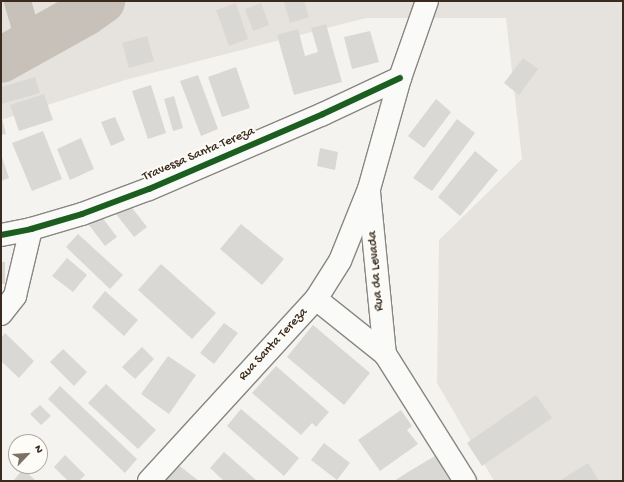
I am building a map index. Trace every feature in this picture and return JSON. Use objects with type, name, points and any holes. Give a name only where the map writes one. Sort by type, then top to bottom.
[{"type":"main road","points":[[369,188],[400,78],[427,1]]},
{"type":"main road","name":"Travessa Santa Tereza","points":[[1,235],[31,229],[149,189],[323,114],[400,78]]},
{"type":"main road","name":"Rua Santa Tereza","points":[[149,481],[316,299],[340,261],[369,188]]},
{"type":"main road","name":"Rua da Levada","points":[[369,188],[384,354]]},
{"type":"main road","points":[[1,314],[15,296],[31,229]]},
{"type":"main road","name":"Rua da Levada","points":[[316,299],[384,354],[465,481]]},
{"type":"shaded area","points":[[1,1],[623,1],[623,481],[494,481],[437,383],[439,240],[522,159],[506,18],[366,18],[125,80],[1,120]]},
{"type":"building","points":[[304,1],[309,17],[290,23],[284,2]]},
{"type":"building","points":[[236,3],[248,39],[229,46],[216,10]]},
{"type":"building","points":[[261,3],[269,25],[253,31],[245,9]]},
{"type":"building","points":[[326,24],[342,82],[294,95],[277,35],[298,29],[305,56],[318,52],[311,28]]},
{"type":"building","points":[[370,31],[379,62],[352,69],[344,37]]},
{"type":"building","points":[[147,36],[154,61],[129,68],[122,43]]},
{"type":"building","points":[[523,58],[538,69],[519,95],[504,83]]},
{"type":"building","points":[[236,67],[250,108],[222,117],[208,77]]},
{"type":"building","points":[[198,75],[218,129],[201,136],[180,81]]},
{"type":"building","points":[[35,77],[40,93],[1,104],[1,87]]},
{"type":"building","points":[[151,85],[166,133],[148,139],[132,91]]},
{"type":"building","points":[[44,94],[53,120],[19,131],[10,105]]},
{"type":"building","points":[[174,96],[183,128],[173,131],[164,99]]},
{"type":"building","points":[[436,99],[451,112],[424,148],[408,136]]},
{"type":"building","points":[[1,115],[6,134],[1,135]]},
{"type":"building","points":[[115,117],[125,140],[111,146],[101,122]]},
{"type":"building","points":[[457,119],[475,133],[432,191],[413,178]]},
{"type":"building","points":[[43,131],[62,179],[32,191],[12,143]]},
{"type":"building","points":[[81,138],[94,169],[70,180],[57,149]]},
{"type":"building","points":[[320,148],[338,152],[335,170],[317,166]]},
{"type":"building","points":[[475,151],[498,170],[460,216],[438,197]]},
{"type":"building","points":[[1,154],[9,178],[1,181]]},
{"type":"building","points":[[129,204],[147,227],[134,237],[116,214]]},
{"type":"building","points":[[101,216],[117,237],[105,246],[89,225]]},
{"type":"building","points":[[241,224],[284,259],[262,285],[220,249]]},
{"type":"building","points":[[78,234],[123,275],[110,289],[66,247]]},
{"type":"building","points":[[67,258],[87,275],[73,292],[52,276]]},
{"type":"building","points":[[1,262],[5,262],[5,284],[1,284]]},
{"type":"building","points":[[161,264],[216,313],[192,339],[138,290]]},
{"type":"building","points":[[105,291],[138,320],[124,336],[92,307]]},
{"type":"building","points":[[224,323],[238,333],[214,364],[200,353]]},
{"type":"building","points":[[313,325],[370,373],[344,405],[287,357]]},
{"type":"building","points":[[5,333],[34,361],[19,378],[1,361],[1,338]]},
{"type":"building","points":[[142,347],[154,359],[135,379],[122,367]]},
{"type":"building","points":[[63,349],[87,372],[74,386],[50,362]]},
{"type":"building","points":[[168,356],[196,375],[169,414],[141,394]]},
{"type":"building","points":[[276,366],[329,412],[316,427],[312,423],[301,435],[252,393]]},
{"type":"building","points":[[106,384],[156,430],[138,449],[88,403]]},
{"type":"building","points":[[60,386],[137,459],[125,473],[48,399]]},
{"type":"building","points":[[536,395],[552,418],[482,466],[467,443]]},
{"type":"building","points":[[40,405],[51,416],[41,425],[30,414]]},
{"type":"building","points":[[241,409],[299,458],[284,476],[227,426]]},
{"type":"building","points":[[401,410],[412,426],[407,430],[418,444],[380,471],[358,440]]},
{"type":"building","points":[[324,443],[350,463],[337,480],[311,460]]},
{"type":"building","points":[[224,452],[257,481],[224,481],[210,468]]},
{"type":"building","points":[[65,455],[85,475],[79,481],[68,481],[54,467]]},
{"type":"building","points":[[435,456],[450,481],[394,481],[408,472]]},
{"type":"building","points":[[588,463],[599,481],[559,481]]},
{"type":"building","points":[[177,464],[199,481],[164,481]]},
{"type":"building","points":[[19,474],[28,474],[36,481],[13,481]]},
{"type":"waterway","points":[[17,1],[29,42]]},
{"type":"waterway","points":[[1,60],[85,13],[102,1]]},
{"type":"cycle path","points":[[1,235],[31,229],[82,214],[149,189],[323,114],[400,78]]}]
